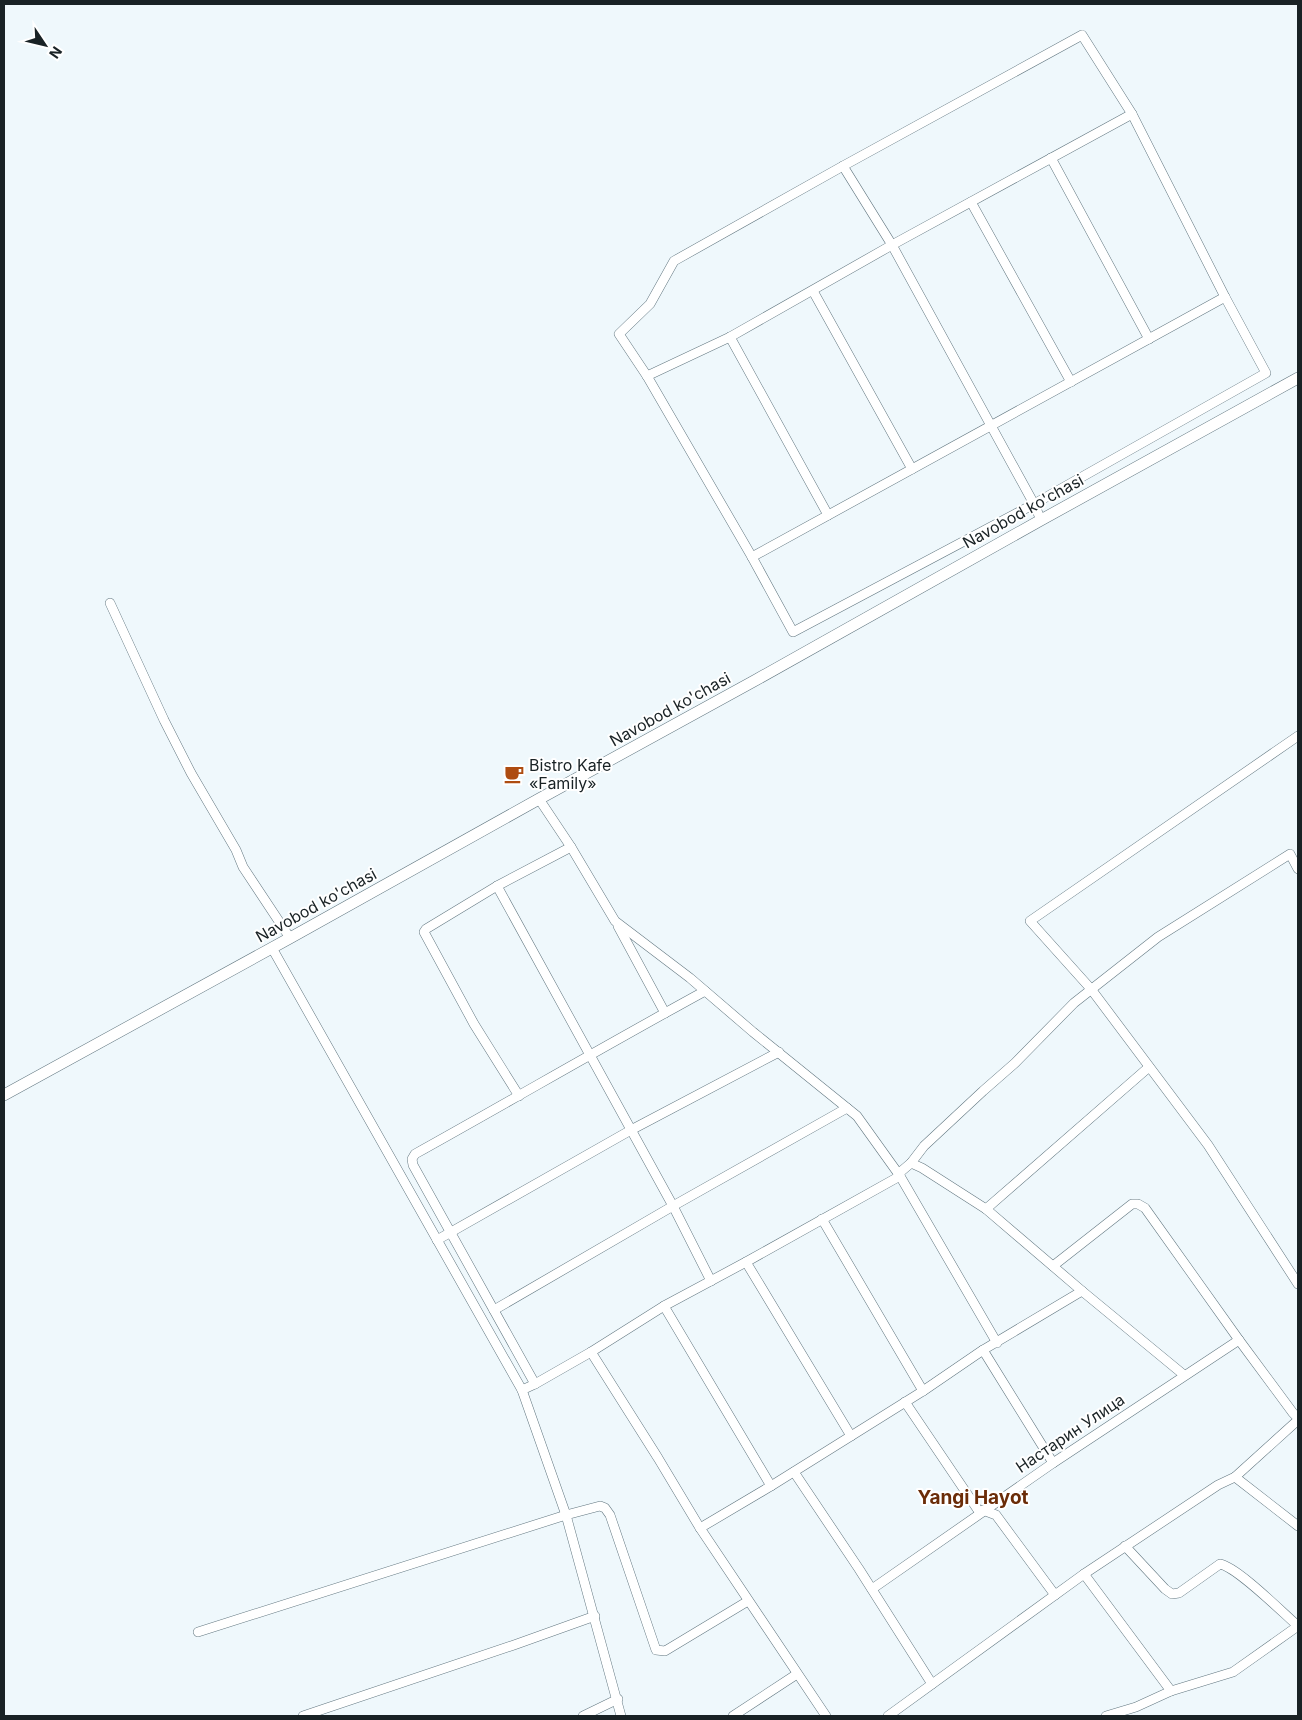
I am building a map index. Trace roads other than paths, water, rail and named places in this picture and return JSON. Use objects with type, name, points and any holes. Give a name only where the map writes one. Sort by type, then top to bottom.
[{"type":"street","points":[[1082,35],[1132,114],[1266,373],[1034,504],[793,632],[752,557],[647,376],[619,334],[650,304],[674,262],[843,166],[1082,35]]},
{"type":"street","points":[[647,376],[730,337],[892,245],[1132,114]]},
{"type":"street","points":[[1051,158],[1150,339]]},
{"type":"street","points":[[843,166],[892,245],[1034,504],[1040,520]]},
{"type":"street","points":[[971,202],[1071,382]]},
{"type":"street","points":[[813,291],[912,469]]},
{"type":"street","points":[[752,557],[1225,297]]},
{"type":"street","points":[[730,337],[828,515]]},
{"type":"street","name":"Navobod ko'chasi","points":[[4,1095],[754,682],[1040,520],[1298,378]]},
{"type":"street","points":[[110,604],[191,773],[236,850],[243,866],[290,938]]},
{"type":"street","points":[[1298,736],[1030,920],[1091,989],[1208,1145],[1298,1284]]},
{"type":"street","points":[[539,799],[615,921],[666,1013]]},
{"type":"street","points":[[519,1096],[474,1024],[424,932],[497,886],[571,848]]},
{"type":"street","points":[[522,1390],[591,1352],[664,1306],[899,1175],[912,1163],[924,1146],[1015,1063],[1074,1003],[1091,989],[1158,937],[1298,849]]},
{"type":"street","points":[[1290,854],[1298,869]]},
{"type":"street","points":[[497,886],[673,1206],[711,1281]]},
{"type":"street","points":[[615,921],[690,978],[857,1116],[899,1175],[996,1343]]},
{"type":"street","points":[[272,948],[522,1390],[566,1515],[618,1699],[621,1716]]},
{"type":"street","points":[[535,1384],[413,1165],[412,1159],[415,1154],[519,1096],[589,1054],[705,991]]},
{"type":"street","points":[[437,1240],[631,1130],[779,1052]]},
{"type":"street","points":[[986,1209],[1149,1067]]},
{"type":"street","points":[[494,1310],[673,1206],[848,1108]]},
{"type":"street","points":[[912,1163],[986,1209],[1184,1375]]},
{"type":"street","points":[[888,1716],[1084,1574],[1218,1484],[1235,1477],[1298,1419],[1145,1208],[1138,1204],[1132,1204],[1053,1266]]},
{"type":"street","points":[[822,1219],[923,1391]]},
{"type":"street","points":[[746,1262],[851,1436]]},
{"type":"street","points":[[700,1528],[923,1391],[983,1350],[1082,1291]]},
{"type":"street","points":[[664,1306],[771,1486]]},
{"type":"street","name":"Настарин Улица","points":[[872,1588],[981,1511],[1239,1340]]},
{"type":"street","points":[[983,1350],[1053,1463]]},
{"type":"street","points":[[591,1352],[700,1528],[826,1716]]},
{"type":"street","points":[[905,1402],[981,1511],[996,1516],[1055,1595]]},
{"type":"street","points":[[794,1472],[872,1588],[932,1684]]},
{"type":"street","points":[[1235,1477],[1298,1526]]},
{"type":"street","points":[[198,1632],[566,1515],[600,1506],[605,1508],[610,1515],[656,1650],[665,1651],[748,1601]]},
{"type":"street","points":[[1106,1716],[1136,1707],[1171,1691],[1232,1672],[1298,1626],[1237,1573],[1225,1565],[1220,1564],[1179,1593],[1172,1594],[1165,1589],[1125,1546]]},
{"type":"street","points":[[1084,1574],[1171,1691]]},
{"type":"street","points":[[303,1716],[595,1616]]},
{"type":"street","points":[[733,1716],[797,1674]]},
{"type":"street","points":[[583,1716],[618,1699]]},
{"type":"place","name":"Bistro Kafe «Family»","points":[[514,774]]},
{"type":"district","name":"Yangi Hayot","points":[[973,1497]]}]
